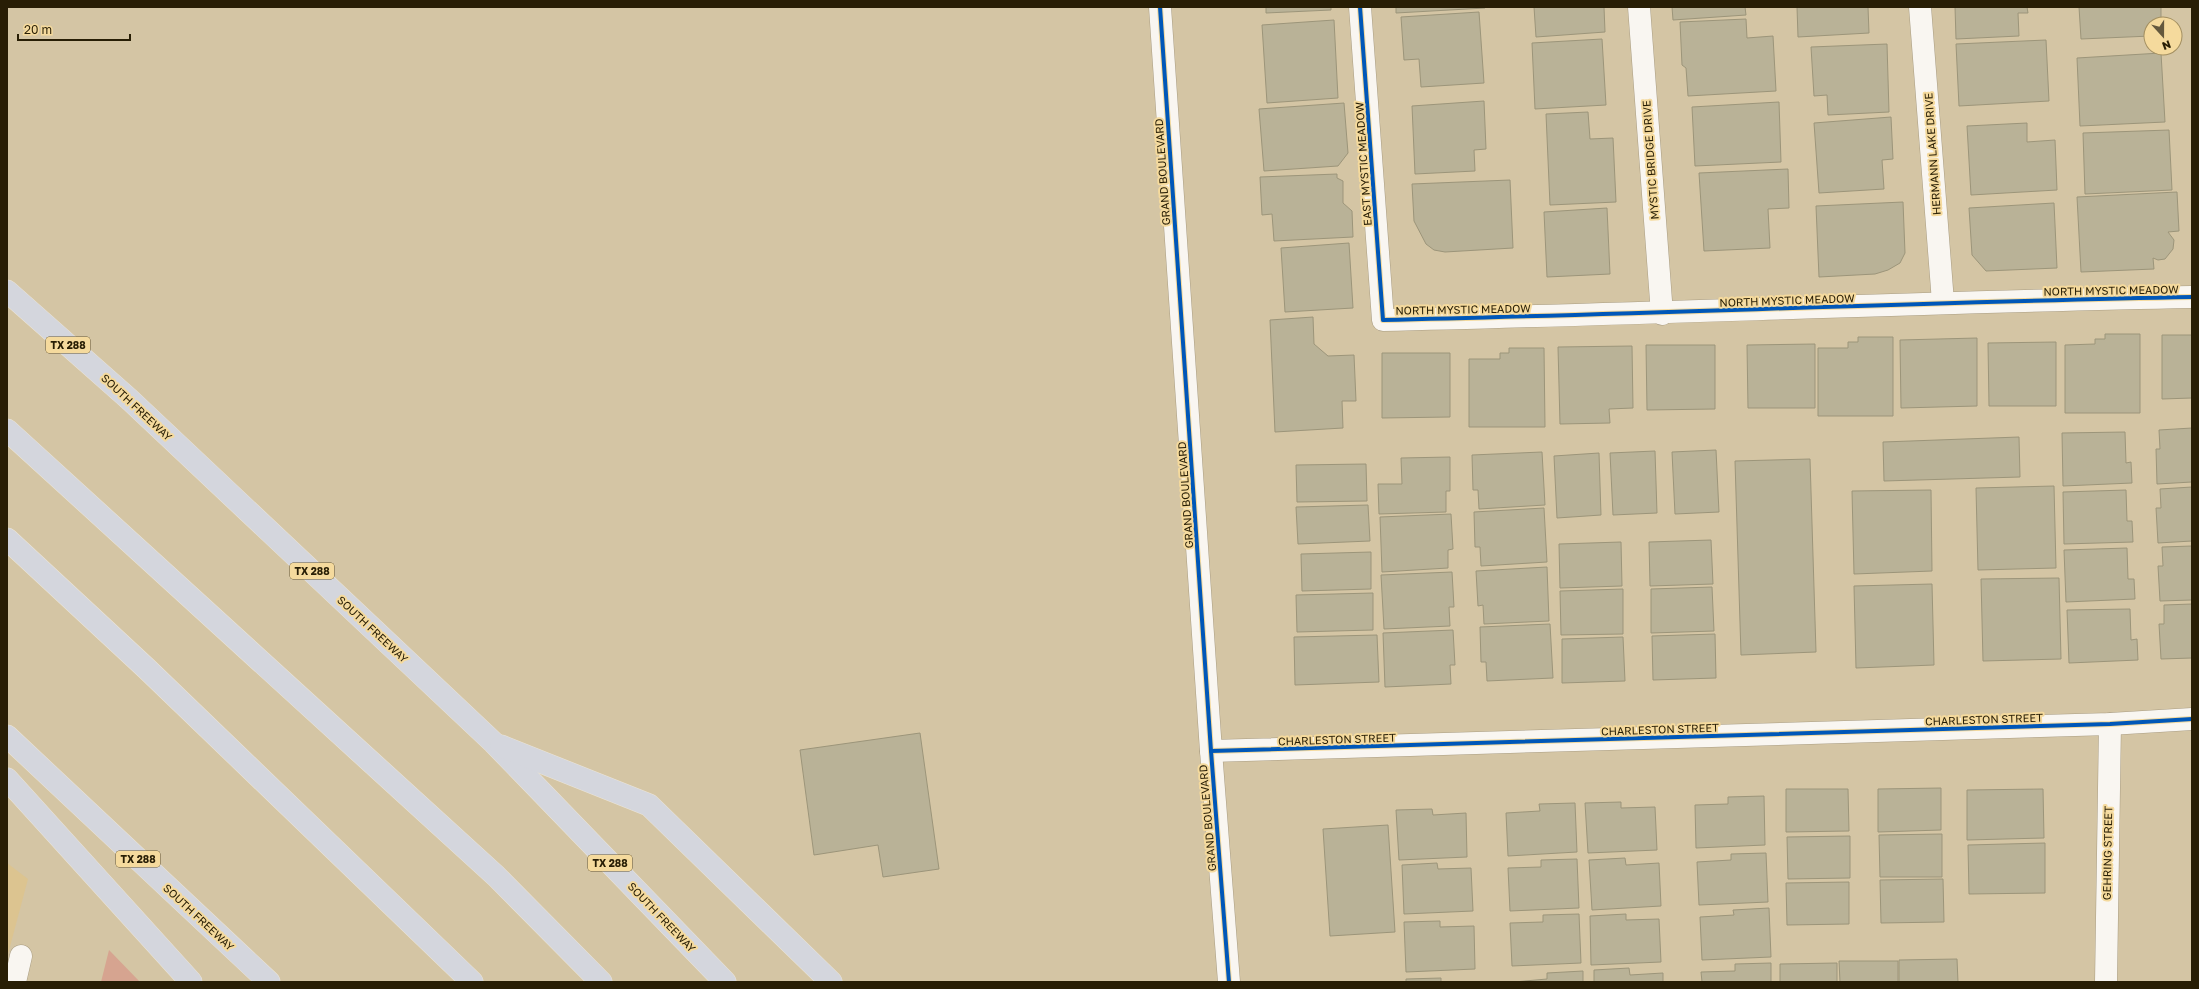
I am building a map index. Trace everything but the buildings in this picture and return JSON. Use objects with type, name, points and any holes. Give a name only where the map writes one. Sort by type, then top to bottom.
[{"type":"highway","name":"SOUTH FREEWAY","points":[[7,292],[129,399],[494,743],[725,982]]},
{"type":"highway","points":[[7,430],[496,876],[601,982]]},
{"type":"highway","points":[[7,539],[147,669],[472,982]]},
{"type":"highway","name":"SOUTH FREEWAY","points":[[7,736],[269,982]]},
{"type":"highway","points":[[494,743],[649,805],[831,982]]},
{"type":"highway","points":[[7,779],[191,982]]},
{"type":"street","name":"GRAND BOULEVARD","points":[[1160,7],[1211,751],[1229,982]]},
{"type":"street","name":"EAST MYSTIC MEADOW","points":[[1360,7],[1383,320]]},
{"type":"street","name":"MYSTIC BRIDGE DRIVE","points":[[1639,7],[1662,314]]},
{"type":"street","name":"HERMANN LAKE DRIVE","points":[[1920,7],[1943,302]]},
{"type":"street","name":"NORTH MYSTIC MEADOW","points":[[1383,320],[1662,314],[1943,302],[2192,297]]},
{"type":"street","name":"CHARLESTON STREET","points":[[1211,751],[2110,724],[2192,719]]},
{"type":"street","name":"GEHRING STREET","points":[[2106,982],[2110,724]]},
{"type":"street","points":[[15,982],[21,956]]},
{"type":"shaded area","points":[[7,863],[28,879],[7,958]]},
{"type":"shaded area","points":[[109,950],[140,982],[101,982]]},
{"type":"cycle path","points":[[1160,7],[1211,751],[1229,982]]},
{"type":"cycle path","points":[[1360,7],[1383,320],[2192,297]]},
{"type":"cycle path","points":[[1211,751],[2110,724],[2192,719]]}]
